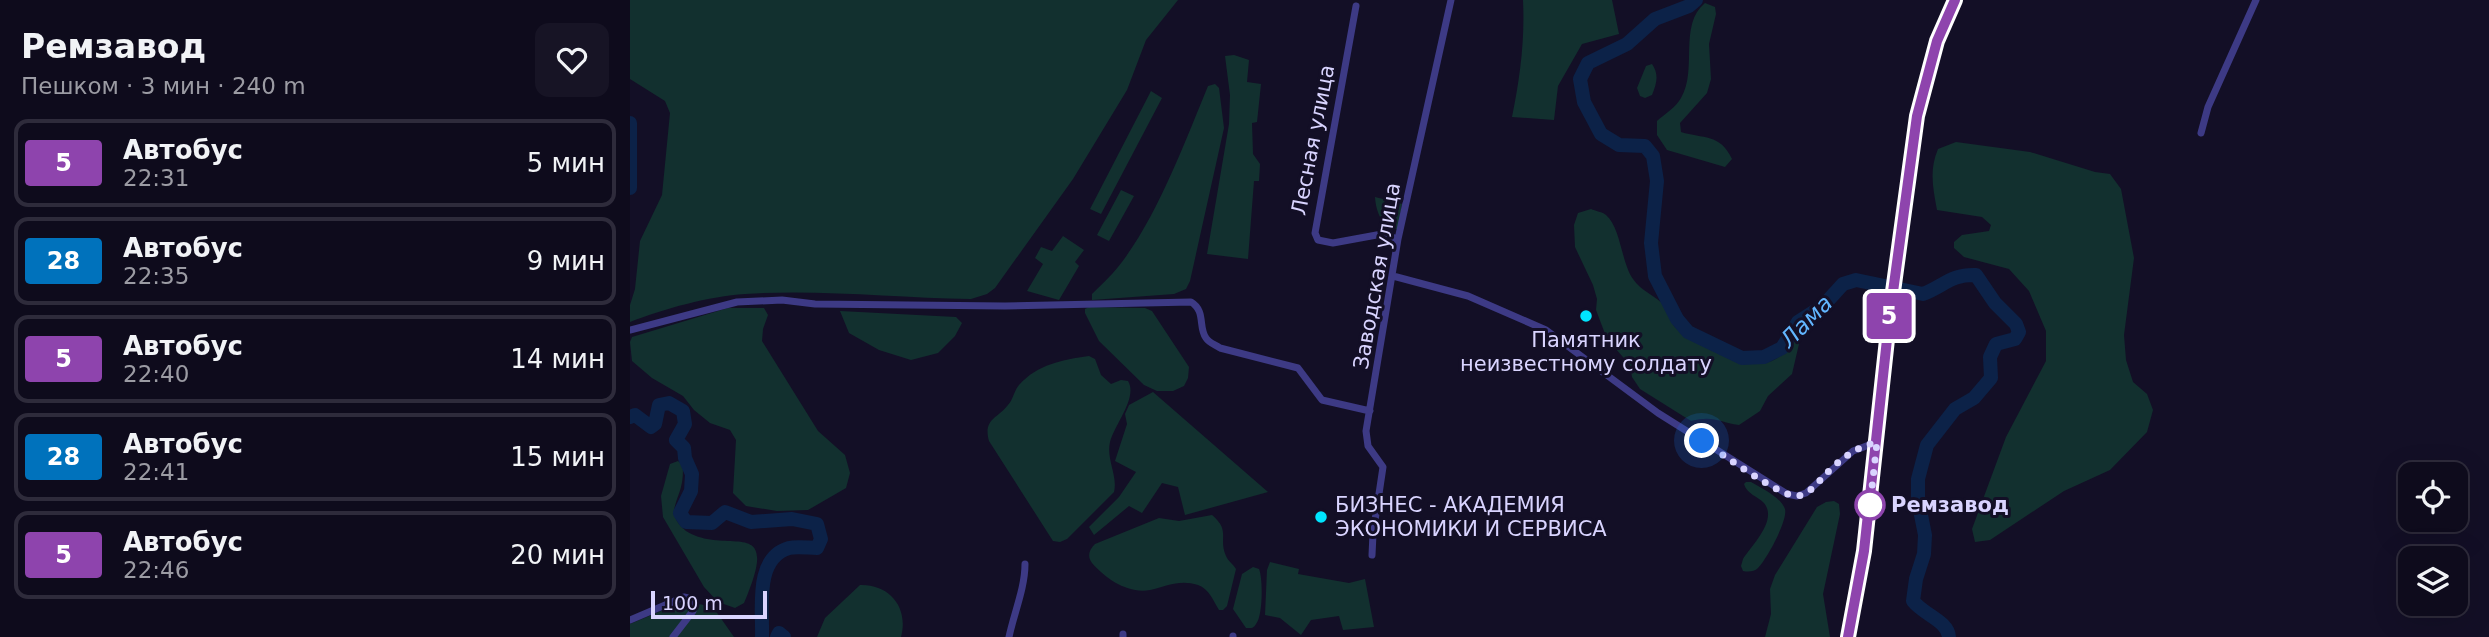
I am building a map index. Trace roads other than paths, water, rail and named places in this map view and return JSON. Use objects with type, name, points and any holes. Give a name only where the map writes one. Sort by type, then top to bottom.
[{"type":"main road","points":[[1848,637],[1864,551],[1889,321],[1913,138],[1926,76],[1937,41],[1955,0]]},
{"type":"street","name":"Заводская улица","points":[[1373,555],[1373,534],[1383,467],[1366,440],[1370,411],[1398,239],[1451,0]]},
{"type":"street","points":[[2201,133],[2208,107],[2256,0]]},
{"type":"street","name":"Лесная улица","points":[[1356,6],[1315,233],[1318,240],[1328,243],[1382,234],[1398,239]]},
{"type":"street","points":[[1393,275],[1468,296],[1546,330],[1658,413],[1787,494],[1797,496],[1805,493],[1853,451],[1877,442]]},
{"type":"street","points":[[630,330],[737,302],[782,300],[816,304],[1005,306],[1191,302],[1200,311],[1203,332],[1209,342],[1220,348],[1298,368],[1322,400],[1370,411]]},
{"type":"street","points":[[1009,637],[1014,610],[1025,577],[1025,564]]},
{"type":"street","points":[[630,620],[684,597],[692,600],[693,611],[673,637]]},
{"type":"waterway","name":"Лама","points":[[1696,0],[1689,6],[1655,19],[1627,44],[1588,63],[1580,79],[1584,102],[1601,134],[1619,145],[1645,146],[1653,156],[1657,181],[1651,243],[1655,276],[1677,319],[1688,332],[1742,358],[1764,357],[1782,348],[1798,322],[1823,306],[1843,284],[1856,280],[1923,294],[1954,278],[1967,275],[1976,275],[1995,303],[2016,324],[2019,332],[2015,339],[1996,344],[1990,357],[1991,378],[1974,398],[1955,409],[1927,445],[1918,479],[1918,500],[1925,535],[1924,554],[1913,601],[1940,622],[1948,631],[1949,637]]},
{"type":"waterway","points":[[630,123],[630,188]]},
{"type":"waterway","points":[[630,417],[635,415],[651,427],[655,424],[659,405],[669,403],[683,411],[685,424],[676,440],[684,448],[692,474],[691,491],[680,513],[686,522],[712,523],[725,512],[751,522],[792,519],[817,524],[821,539],[817,548],[789,548],[770,562],[763,586],[762,637]]},
{"type":"waterway","points":[[777,637],[779,633],[784,637]]},
{"type":"place","name":"Памятник неизвестному солдату","points":[[1586,316]]},
{"type":"place","name":"Ремзавод","points":[[1870,505]]},
{"type":"place","name":"БИЗНЕС - АКАДЕМИЯ ЭКОНОМИКИ И СЕРВИСА","points":[[1321,517]]}]
